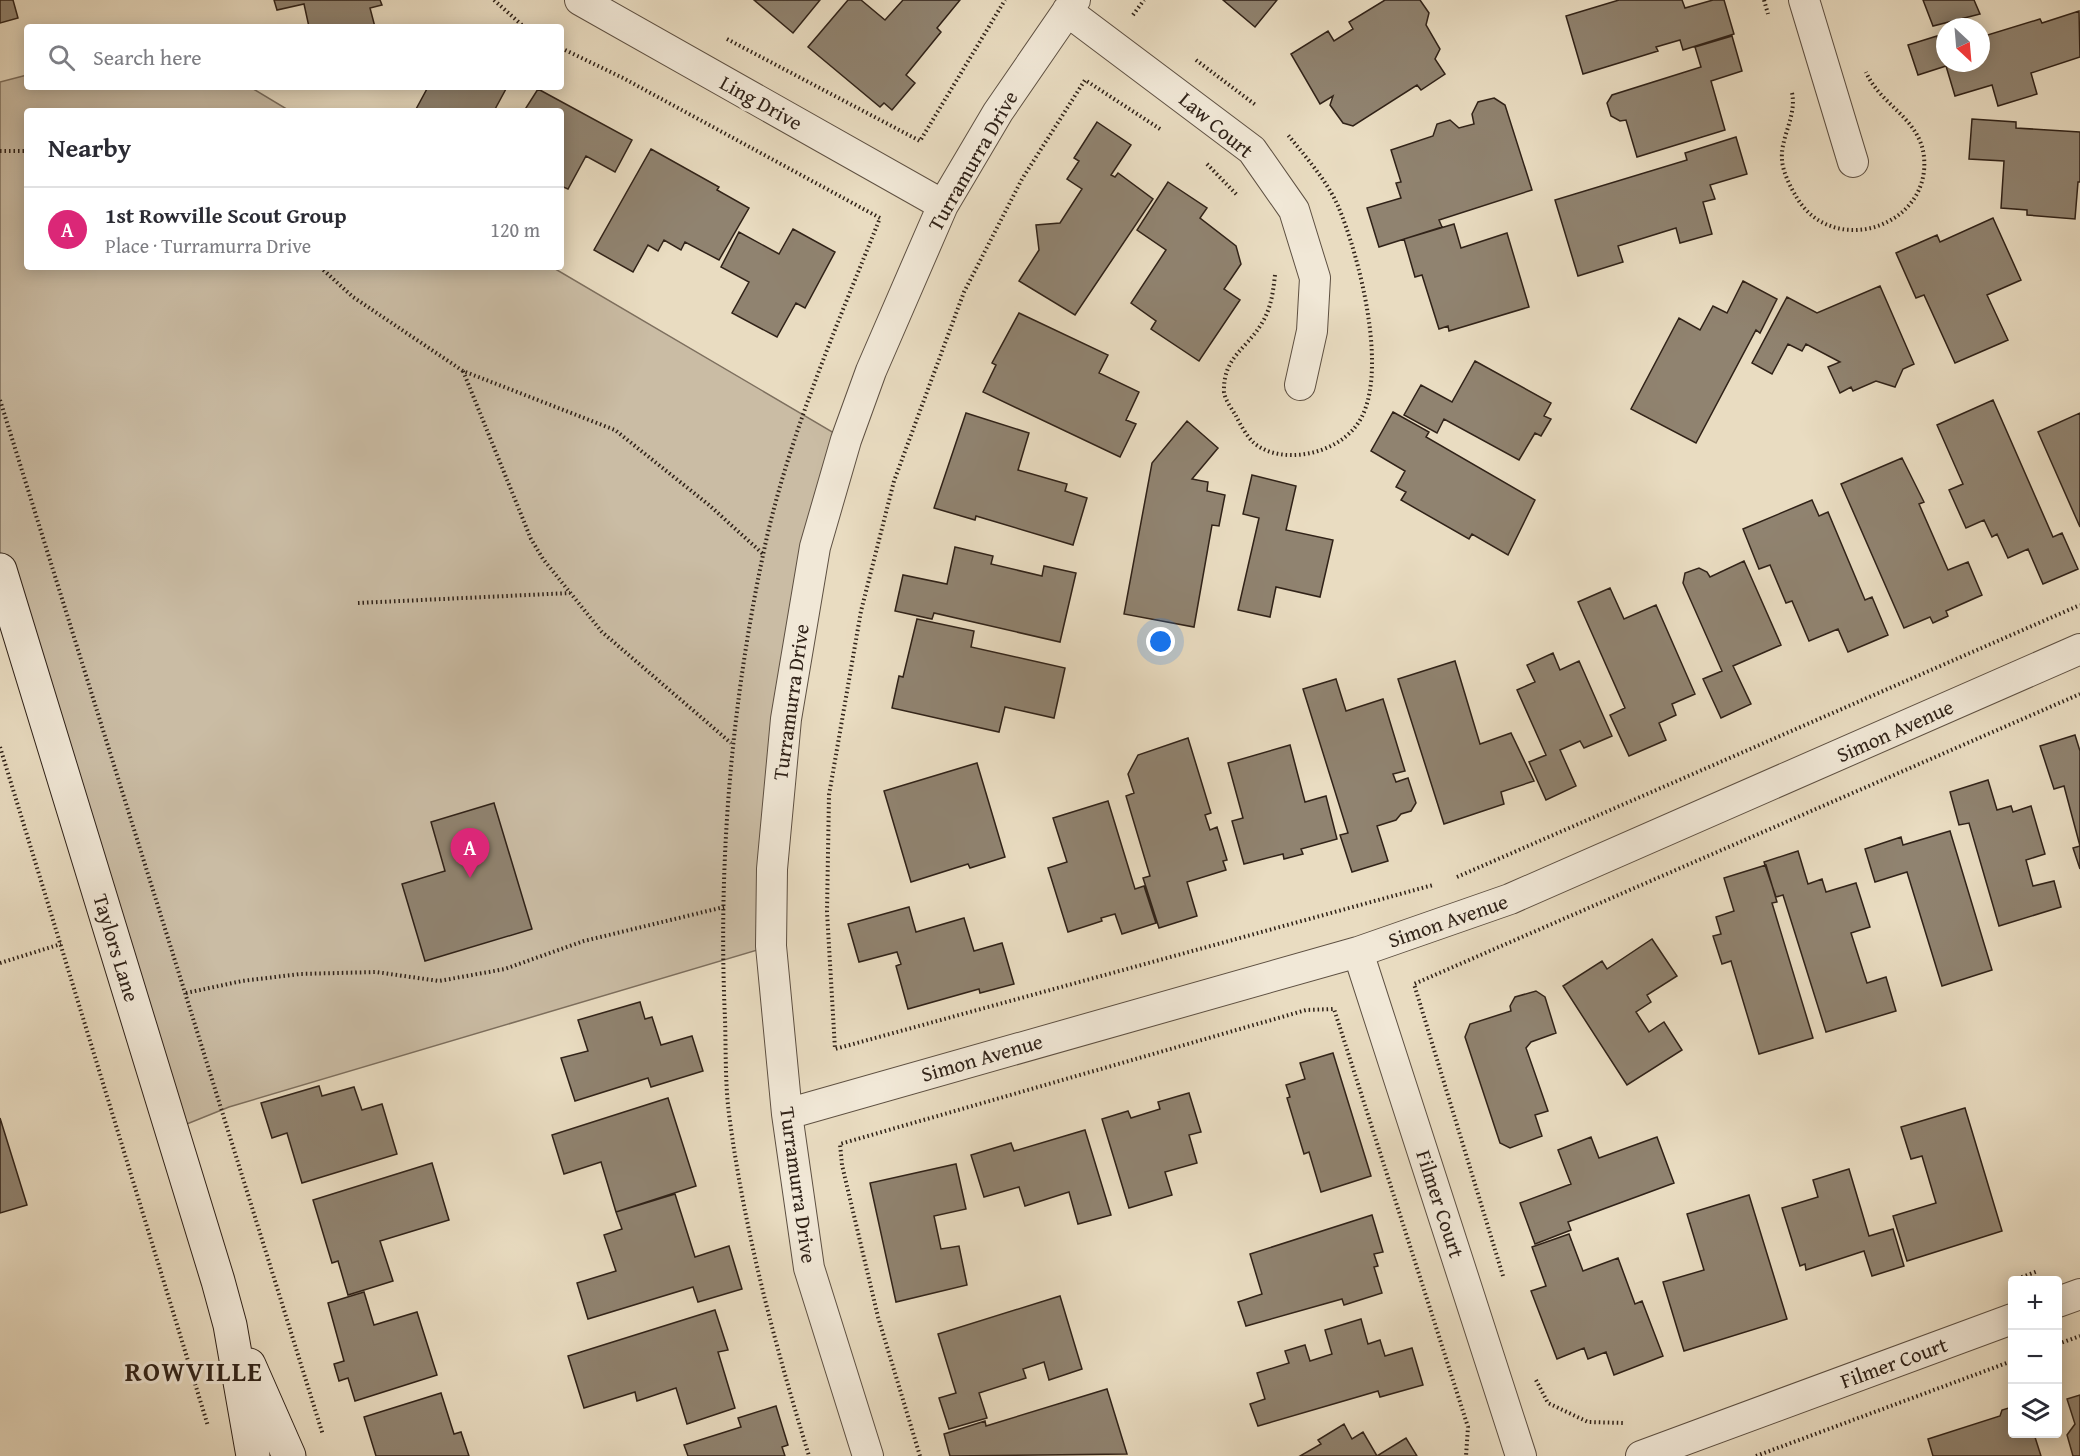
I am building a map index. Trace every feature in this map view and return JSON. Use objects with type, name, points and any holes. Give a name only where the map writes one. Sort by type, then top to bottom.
[{"type":"main road","name":"Taylors Lane","points":[[0,570],[230,1325],[253,1456]]},
{"type":"main road","name":"Taylors Lane","points":[[230,1325],[289,1456]]},
{"type":"street","name":"Ling Drive","points":[[580,0],[943,205]]},
{"type":"street","points":[[1804,0],[1853,162]]},
{"type":"street","name":"Turramurra Drive","points":[[868,1456],[809,1268],[787,1114],[771,946],[772,869],[786,719],[815,548],[846,440],[871,371],[943,205],[999,111],[1071,6]]},
{"type":"street","name":"Law Court","points":[[1071,6],[1252,150],[1294,210],[1315,278],[1312,331],[1300,385]]},
{"type":"street","name":"Simon Avenue","points":[[787,1114],[1358,952],[1510,899],[2080,649]]},
{"type":"street","name":"Filmer Court","points":[[1358,952],[1521,1456]]},
{"type":"street","points":[[2062,1301],[2080,1294]]},
{"type":"street","name":"Filmer Court","points":[[1641,1456],[2008,1321]]},
{"type":"path","points":[[494,0],[521,24]]},
{"type":"path","points":[[724,37],[920,141],[1005,0]]},
{"type":"path","points":[[1141,21],[1132,14],[1144,0]]},
{"type":"path","points":[[564,49],[623,78],[880,218]]},
{"type":"path","points":[[1186,53],[1260,109]]},
{"type":"path","points":[[1162,130],[1085,80],[1022,179],[963,292],[916,418],[894,481],[861,611],[829,795],[827,912],[835,1049],[1434,885]]},
{"type":"path","points":[[1276,269],[1273,301],[1262,324],[1224,372],[1224,396],[1254,443],[1279,453],[1305,456],[1336,443],[1357,426],[1370,395],[1372,350],[1355,252],[1337,204],[1309,161],[1283,129]]},
{"type":"path","points":[[0,151],[24,151]]},
{"type":"path","points":[[1205,162],[1243,201]]},
{"type":"path","points":[[323,270],[353,297],[463,371],[615,430],[709,505],[763,554]]},
{"type":"path","points":[[463,371],[531,539],[543,559],[602,632],[732,744]]},
{"type":"path","points":[[0,400],[326,1445]]},
{"type":"path","points":[[358,603],[570,593]]},
{"type":"path","points":[[1456,877],[2080,605]]},
{"type":"path","points":[[1506,1286],[1414,984],[2080,694]]},
{"type":"path","points":[[0,747],[210,1433]]},
{"type":"path","points":[[186,993],[242,981],[300,974],[376,972],[439,981],[505,969],[584,941],[724,907],[723,981],[729,1113],[754,1250],[779,1357],[809,1456]]},
{"type":"path","points":[[0,963],[61,945]]},
{"type":"path","points":[[920,1456],[879,1317],[842,1165],[840,1144],[1306,1010],[1334,1009],[1467,1427],[1466,1456]]},
{"type":"path","points":[[2003,1284],[2047,1268]]},
{"type":"path","points":[[2062,1343],[2080,1336]]},
{"type":"path","points":[[1756,1456],[2008,1363]]},
{"type":"path","points":[[1533,1375],[1548,1403],[1588,1422],[1626,1424],[1636,1420]]},
{"type":"shaded area","points":[[24,76],[24,90],[255,90],[285,108],[24,108],[24,270],[557,270],[846,440],[815,548],[771,946],[229,1107],[172,1130],[0,570],[0,82]]},
{"type":"building","points":[[0,0],[13,0],[18,18],[0,23]]},
{"type":"building","points":[[274,0],[380,0],[382,5],[370,8],[374,24],[308,24],[304,4],[277,10]]},
{"type":"building","points":[[754,0],[820,0],[793,33]]},
{"type":"building","points":[[848,0],[861,0],[885,20],[903,0],[960,0],[937,28],[941,32],[906,75],[915,83],[892,110],[884,103],[880,107],[808,47]]},
{"type":"building","points":[[1223,0],[1277,0],[1255,27]]},
{"type":"building","points":[[1385,0],[1420,0],[1429,13],[1426,25],[1440,49],[1435,59],[1445,74],[1421,90],[1417,85],[1353,126],[1343,123],[1330,105],[1333,96],[1320,104],[1291,54],[1328,31],[1334,41],[1353,29],[1349,22]]},
{"type":"building","points":[[1619,0],[1682,0],[1685,8],[1713,0],[1724,0],[1734,34],[1683,50],[1680,40],[1656,47],[1658,51],[1583,74],[1566,16]]},
{"type":"building","points":[[1923,0],[1974,0],[1980,14],[1964,18],[1936,18],[1936,25],[1933,26]]},
{"type":"building","points":[[2079,11],[2080,57],[2031,73],[2037,94],[1998,106],[1992,85],[1955,96],[1948,72],[1990,72],[1990,34],[2040,19],[2042,23]]},
{"type":"building","points":[[1732,36],[1742,71],[1711,81],[1725,130],[1637,157],[1626,120],[1620,121],[1611,116],[1607,103],[1612,95],[1701,67],[1695,47]]},
{"type":"building","points":[[1936,36],[1936,69],[1918,75],[1908,45]]},
{"type":"building","points":[[426,90],[505,90],[496,108],[417,108]]},
{"type":"building","points":[[537,90],[540,90],[632,140],[615,172],[586,156],[568,189],[564,187],[564,108],[526,108]]},
{"type":"building","points":[[1494,98],[1505,105],[1532,190],[1439,220],[1442,227],[1379,247],[1367,208],[1401,198],[1396,183],[1401,182],[1391,150],[1433,136],[1437,124],[1450,120],[1459,128],[1474,124],[1472,114],[1478,102]]},
{"type":"building","points":[[1972,119],[2016,122],[2016,128],[2080,132],[2080,182],[2078,182],[2075,219],[2027,215],[2027,210],[2001,208],[2004,161],[1969,159]]},
{"type":"building","points":[[1097,122],[1131,145],[1111,175],[1115,177],[1118,173],[1153,199],[1075,315],[1019,281],[1039,250],[1036,225],[1060,223],[1082,189],[1067,179],[1079,161],[1074,158]]},
{"type":"building","points":[[1736,137],[1747,174],[1710,185],[1715,199],[1703,202],[1712,234],[1680,243],[1676,228],[1618,246],[1623,262],[1578,276],[1555,200],[1687,160],[1685,153]]},
{"type":"building","points":[[651,149],[719,187],[717,190],[749,208],[719,260],[685,242],[681,250],[664,240],[658,251],[648,245],[633,272],[594,250]]},
{"type":"building","points":[[1168,182],[1207,208],[1200,218],[1236,246],[1241,264],[1224,289],[1240,300],[1199,361],[1151,329],[1156,321],[1131,303],[1166,250],[1137,230]]},
{"type":"building","points":[[1993,218],[2021,280],[1987,295],[2008,340],[1955,363],[1924,295],[1916,298],[1896,253],[1937,235],[1940,242]]},
{"type":"building","points":[[1454,224],[1461,248],[1507,233],[1529,307],[1449,331],[1448,326],[1439,329],[1422,275],[1415,277],[1404,239]]},
{"type":"building","points":[[793,229],[835,252],[805,308],[796,303],[777,337],[732,313],[749,282],[721,267],[739,232],[779,254]]},
{"type":"building","points":[[1743,281],[1777,299],[1760,333],[1756,330],[1696,443],[1631,409],[1679,318],[1700,330],[1713,306],[1727,313]]},
{"type":"building","points":[[1880,286],[1914,364],[1903,369],[1895,387],[1876,381],[1853,391],[1851,387],[1840,393],[1828,367],[1840,362],[1806,344],[1802,351],[1788,344],[1772,374],[1752,363],[1787,297],[1817,313]]},
{"type":"building","points":[[1019,313],[1108,355],[1099,373],[1139,392],[1126,420],[1136,424],[1120,457],[983,392],[996,365],[992,363]]},
{"type":"building","points":[[1475,361],[1551,403],[1544,416],[1551,419],[1541,436],[1535,433],[1519,460],[1444,419],[1437,433],[1404,415],[1421,385],[1452,402]]},
{"type":"building","points":[[1993,400],[2053,537],[2062,533],[2078,569],[2043,584],[2028,549],[2008,558],[1997,534],[1992,537],[1984,520],[1966,528],[1949,490],[1963,484],[1937,425]]},
{"type":"building","points":[[1393,412],[1429,432],[1426,437],[1535,500],[1508,555],[1472,534],[1469,539],[1401,500],[1406,492],[1396,487],[1405,471],[1371,451]]},
{"type":"building","points":[[966,413],[1029,433],[1018,470],[1067,484],[1065,491],[1087,498],[1073,545],[976,516],[975,520],[934,508]]},
{"type":"building","points":[[2080,413],[2080,527],[2038,432]]},
{"type":"building","points":[[1187,421],[1218,448],[1192,479],[1208,482],[1207,491],[1225,495],[1219,526],[1212,525],[1194,627],[1124,614],[1152,463]]},
{"type":"building","points":[[1902,458],[1924,502],[1919,504],[1948,570],[1968,562],[1982,595],[1946,611],[1948,616],[1933,623],[1930,617],[1904,628],[1841,484]]},
{"type":"building","points":[[1252,475],[1296,486],[1286,530],[1333,540],[1320,597],[1276,587],[1270,617],[1238,610],[1259,518],[1243,514]]},
{"type":"building","points":[[1812,500],[1819,516],[1828,512],[1865,600],[1872,597],[1888,635],[1848,652],[1838,629],[1809,641],[1792,601],[1786,603],[1770,565],[1759,569],[1743,529]]},
{"type":"building","points":[[955,547],[993,556],[991,564],[1042,576],[1044,566],[1076,573],[1060,642],[934,613],[932,619],[895,611],[903,575],[947,584]]},
{"type":"building","points":[[1744,561],[1781,645],[1733,666],[1751,704],[1721,718],[1703,679],[1722,671],[1683,583],[1685,573],[1699,568],[1707,572],[1710,577]]},
{"type":"building","points":[[1610,588],[1624,619],[1656,605],[1695,694],[1672,704],[1676,715],[1659,723],[1666,740],[1629,756],[1610,715],[1625,708],[1578,602]]},
{"type":"building","points":[[917,619],[974,631],[971,647],[1065,668],[1054,718],[1005,707],[999,732],[892,708],[899,676],[903,677]]},
{"type":"building","points":[[1553,653],[1560,670],[1579,661],[1612,736],[1584,748],[1580,741],[1560,750],[1576,786],[1546,800],[1529,762],[1546,755],[1517,690],[1535,682],[1527,665]]},
{"type":"building","points":[[1455,661],[1480,744],[1511,733],[1534,781],[1501,792],[1504,804],[1444,824],[1398,679]]},
{"type":"building","points":[[1336,679],[1346,711],[1383,699],[1405,771],[1393,774],[1396,782],[1408,778],[1416,803],[1411,811],[1401,814],[1396,820],[1377,826],[1388,861],[1352,872],[1340,835],[1348,833],[1303,689]]},
{"type":"building","points":[[2075,735],[2080,751],[2080,846],[2064,786],[2054,789],[2040,746]]},
{"type":"building","points":[[1188,738],[1211,813],[1205,815],[1210,830],[1217,827],[1227,860],[1223,861],[1226,870],[1187,882],[1197,916],[1159,928],[1143,878],[1150,876],[1126,796],[1134,793],[1128,774],[1138,755]]},
{"type":"building","points":[[1290,745],[1305,802],[1326,796],[1337,839],[1301,849],[1303,854],[1284,859],[1283,854],[1244,864],[1232,821],[1243,818],[1228,763]]},
{"type":"building","points":[[977,763],[1005,857],[970,868],[968,864],[911,882],[884,791]]},
{"type":"building","points":[[1988,780],[1997,810],[2011,806],[2013,812],[2031,806],[2045,854],[2026,860],[2033,886],[2054,881],[2061,907],[1999,926],[1969,823],[1959,825],[1950,792]]},
{"type":"building","points":[[1108,801],[1135,889],[1144,886],[1156,923],[1122,934],[1115,914],[1101,918],[1102,921],[1068,932],[1048,868],[1067,862],[1053,818]]},
{"type":"building","points":[[494,803],[532,929],[425,961],[402,884],[445,871],[431,822]]},
{"type":"building","points":[[1950,831],[1992,970],[1942,986],[1907,872],[1875,882],[1865,849],[1901,837],[1903,845]]},
{"type":"building","points":[[2080,846],[2080,869],[2073,848]]},
{"type":"building","points":[[1798,851],[1808,884],[1822,879],[1826,892],[1856,883],[1870,927],[1851,933],[1867,983],[1886,977],[1896,1011],[1826,1032],[1783,895],[1776,897],[1764,862]]},
{"type":"building","points":[[1766,865],[1777,902],[1772,903],[1813,1038],[1759,1054],[1731,961],[1722,964],[1713,936],[1721,934],[1716,917],[1734,911],[1724,878]]},
{"type":"building","points":[[909,907],[916,932],[964,918],[974,951],[1002,943],[1014,984],[980,993],[979,989],[908,1009],[896,966],[901,964],[897,952],[859,962],[848,924]]},
{"type":"building","points":[[1652,939],[1677,976],[1647,995],[1651,1002],[1636,1012],[1649,1032],[1664,1022],[1682,1050],[1627,1085],[1563,986],[1602,961],[1607,969]]},
{"type":"building","points":[[1536,991],[1545,997],[1556,1033],[1531,1042],[1526,1048],[1548,1111],[1535,1115],[1542,1136],[1510,1148],[1500,1143],[1465,1037],[1470,1024],[1511,1011],[1510,1006],[1515,997]]},
{"type":"building","points":[[640,1002],[645,1019],[652,1017],[661,1045],[692,1036],[703,1071],[651,1087],[648,1078],[575,1101],[561,1058],[588,1051],[578,1020]]},
{"type":"building","points":[[1333,1053],[1371,1176],[1321,1192],[1309,1152],[1304,1154],[1287,1098],[1290,1097],[1286,1085],[1305,1079],[1300,1063]]},
{"type":"building","points":[[319,1086],[322,1096],[354,1087],[362,1110],[382,1104],[397,1154],[302,1183],[287,1133],[272,1138],[261,1103]]},
{"type":"building","points":[[1189,1093],[1201,1132],[1189,1135],[1197,1163],[1165,1172],[1172,1195],[1129,1208],[1102,1119],[1128,1111],[1131,1118],[1160,1109],[1158,1102]]},
{"type":"building","points":[[668,1098],[696,1186],[616,1212],[601,1162],[564,1174],[552,1135]]},
{"type":"building","points":[[1965,1108],[2002,1231],[1907,1261],[1893,1216],[1936,1203],[1922,1156],[1911,1159],[1901,1127]]},
{"type":"building","points":[[0,1118],[27,1205],[0,1213]]},
{"type":"building","points":[[1085,1130],[1111,1215],[1078,1224],[1069,1192],[1025,1206],[1019,1187],[984,1197],[971,1155],[1011,1143],[1014,1151]]},
{"type":"building","points":[[1591,1137],[1599,1158],[1657,1137],[1674,1183],[1568,1222],[1571,1230],[1535,1244],[1520,1203],[1571,1184],[1558,1150]]},
{"type":"building","points":[[432,1163],[449,1220],[380,1241],[393,1281],[348,1295],[338,1261],[332,1263],[313,1200]]},
{"type":"building","points":[[956,1164],[966,1209],[934,1216],[941,1249],[959,1246],[967,1285],[896,1302],[870,1183]]},
{"type":"building","points":[[1849,1169],[1869,1236],[1893,1229],[1904,1266],[1872,1276],[1864,1251],[1806,1270],[1805,1264],[1800,1266],[1782,1208],[1818,1197],[1813,1180]]},
{"type":"building","points":[[675,1194],[695,1257],[729,1246],[742,1289],[698,1302],[693,1287],[588,1319],[577,1283],[616,1271],[604,1235],[622,1229],[616,1212]]},
{"type":"building","points":[[1749,1195],[1787,1319],[1684,1351],[1663,1282],[1704,1270],[1687,1214]]},
{"type":"building","points":[[1372,1215],[1383,1252],[1374,1254],[1378,1266],[1374,1267],[1382,1293],[1344,1305],[1342,1299],[1246,1326],[1238,1302],[1262,1294],[1250,1254]]},
{"type":"building","points":[[1569,1234],[1583,1271],[1618,1258],[1635,1304],[1642,1301],[1663,1356],[1614,1375],[1606,1352],[1588,1359],[1584,1348],[1557,1359],[1531,1291],[1546,1286],[1532,1247]]},
{"type":"building","points":[[364,1292],[374,1325],[417,1312],[437,1375],[355,1401],[348,1378],[339,1381],[334,1364],[344,1361],[328,1303]]},
{"type":"building","points":[[1060,1296],[1082,1369],[1049,1380],[1044,1362],[1023,1369],[1026,1378],[979,1393],[987,1418],[949,1429],[939,1398],[956,1393],[938,1334]]},
{"type":"building","points":[[715,1310],[728,1350],[718,1352],[735,1408],[687,1424],[676,1388],[637,1401],[635,1392],[584,1408],[568,1356]]},
{"type":"building","points":[[1361,1319],[1368,1344],[1380,1340],[1385,1356],[1412,1348],[1423,1385],[1380,1397],[1378,1391],[1258,1426],[1250,1404],[1265,1399],[1257,1373],[1289,1363],[1285,1351],[1305,1345],[1310,1361],[1332,1354],[1325,1330]]},
{"type":"building","points":[[1107,1389],[1127,1454],[950,1456],[944,1434],[985,1421],[986,1426]]},
{"type":"building","points":[[441,1393],[454,1434],[461,1432],[469,1456],[376,1456],[364,1417]]},
{"type":"building","points":[[2080,1395],[2080,1456],[2073,1456],[2067,1435],[2075,1424],[2067,1399]]},
{"type":"building","points":[[776,1406],[788,1445],[782,1447],[785,1456],[688,1456],[684,1445],[741,1427],[738,1418]]},
{"type":"building","points":[[2008,1408],[2008,1438],[2035,1438],[2041,1456],[1933,1456],[1928,1439],[2000,1416],[2002,1410]]},
{"type":"building","points":[[1344,1424],[1352,1439],[1363,1432],[1377,1456],[1300,1456],[1321,1444],[1318,1440]]},
{"type":"building","points":[[1406,1438],[1417,1456],[1377,1456]]},
{"type":"place","name":"1st Rowville Scout Group","points":[[470,878]]},
{"type":"district","name":"ROWVILLE","points":[[194,1372]]}]
